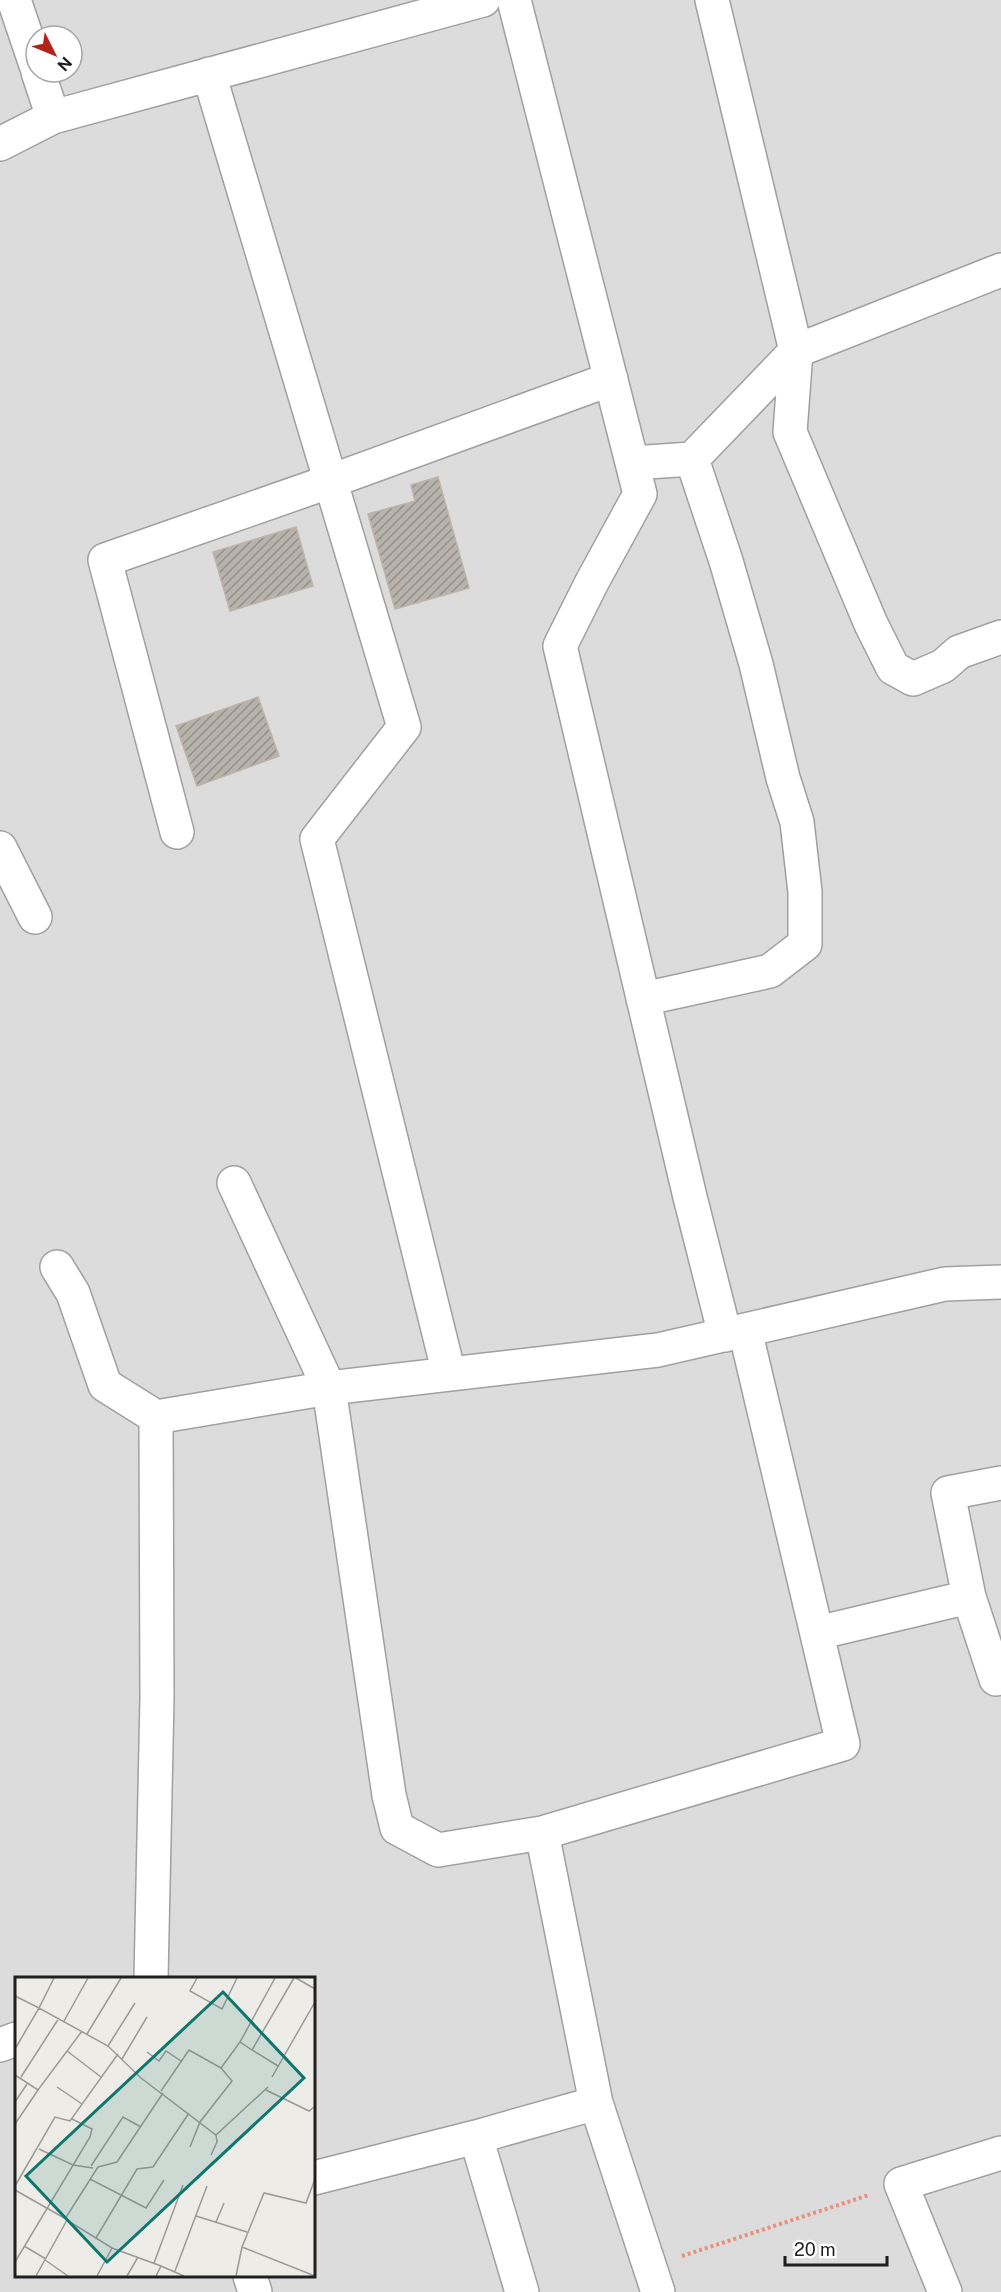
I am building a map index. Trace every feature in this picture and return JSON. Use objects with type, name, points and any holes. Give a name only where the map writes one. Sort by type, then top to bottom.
[{"type":"street","points":[[14,0],[24,30]]},
{"type":"street","points":[[0,144],[53,117],[483,0]]},
{"type":"street","points":[[234,1183],[329,1388],[389,1795],[397,1828],[438,1850],[542,1833],[843,1744],[817,1633],[643,999],[560,646],[640,494],[514,0]]},
{"type":"street","points":[[712,0],[796,351],[790,432],[871,624],[893,668],[913,680],[943,666],[959,652],[1001,637]]},
{"type":"street","points":[[209,74],[404,727],[317,839],[449,1374]]},
{"type":"street","points":[[42,84],[53,117]]},
{"type":"street","points":[[632,463],[692,459],[796,351],[1001,270]]},
{"type":"street","points":[[177,832],[105,560],[611,379]]},
{"type":"street","points":[[643,999],[770,970],[805,944],[805,892],[797,822],[783,778],[752,652],[726,561],[692,459]]},
{"type":"street","points":[[0,848],[35,917]]},
{"type":"street","points":[[57,1267],[73,1293],[105,1385],[156,1416],[329,1388],[658,1350],[945,1284],[1001,1282]]},
{"type":"street","points":[[151,1977],[157,1698],[156,1416]]},
{"type":"street","points":[[996,1679],[969,1596],[948,1493],[1001,1483]]},
{"type":"street","points":[[817,1633],[969,1596]]},
{"type":"street","points":[[542,1833],[596,2103],[654,2280]]},
{"type":"street","points":[[0,2045],[15,2039]]},
{"type":"street","points":[[315,2178],[476,2137],[596,2103]]},
{"type":"street","points":[[476,2137],[522,2292]]},
{"type":"street","points":[[945,2292],[901,2184],[1001,2153]]},
{"type":"street","points":[[250,2277],[255,2292]]},
{"type":"path","points":[[654,2280],[901,2184]]},
{"type":"shaded area","points":[[0,0],[1001,0],[1001,2292],[0,2292]]},
{"type":"building","points":[[438,477],[469,588],[395,609],[368,514],[415,501],[411,485]]},
{"type":"building","points":[[296,527],[313,586],[230,611],[213,552]]},
{"type":"building","points":[[258,697],[279,756],[197,786],[176,726]]}]
